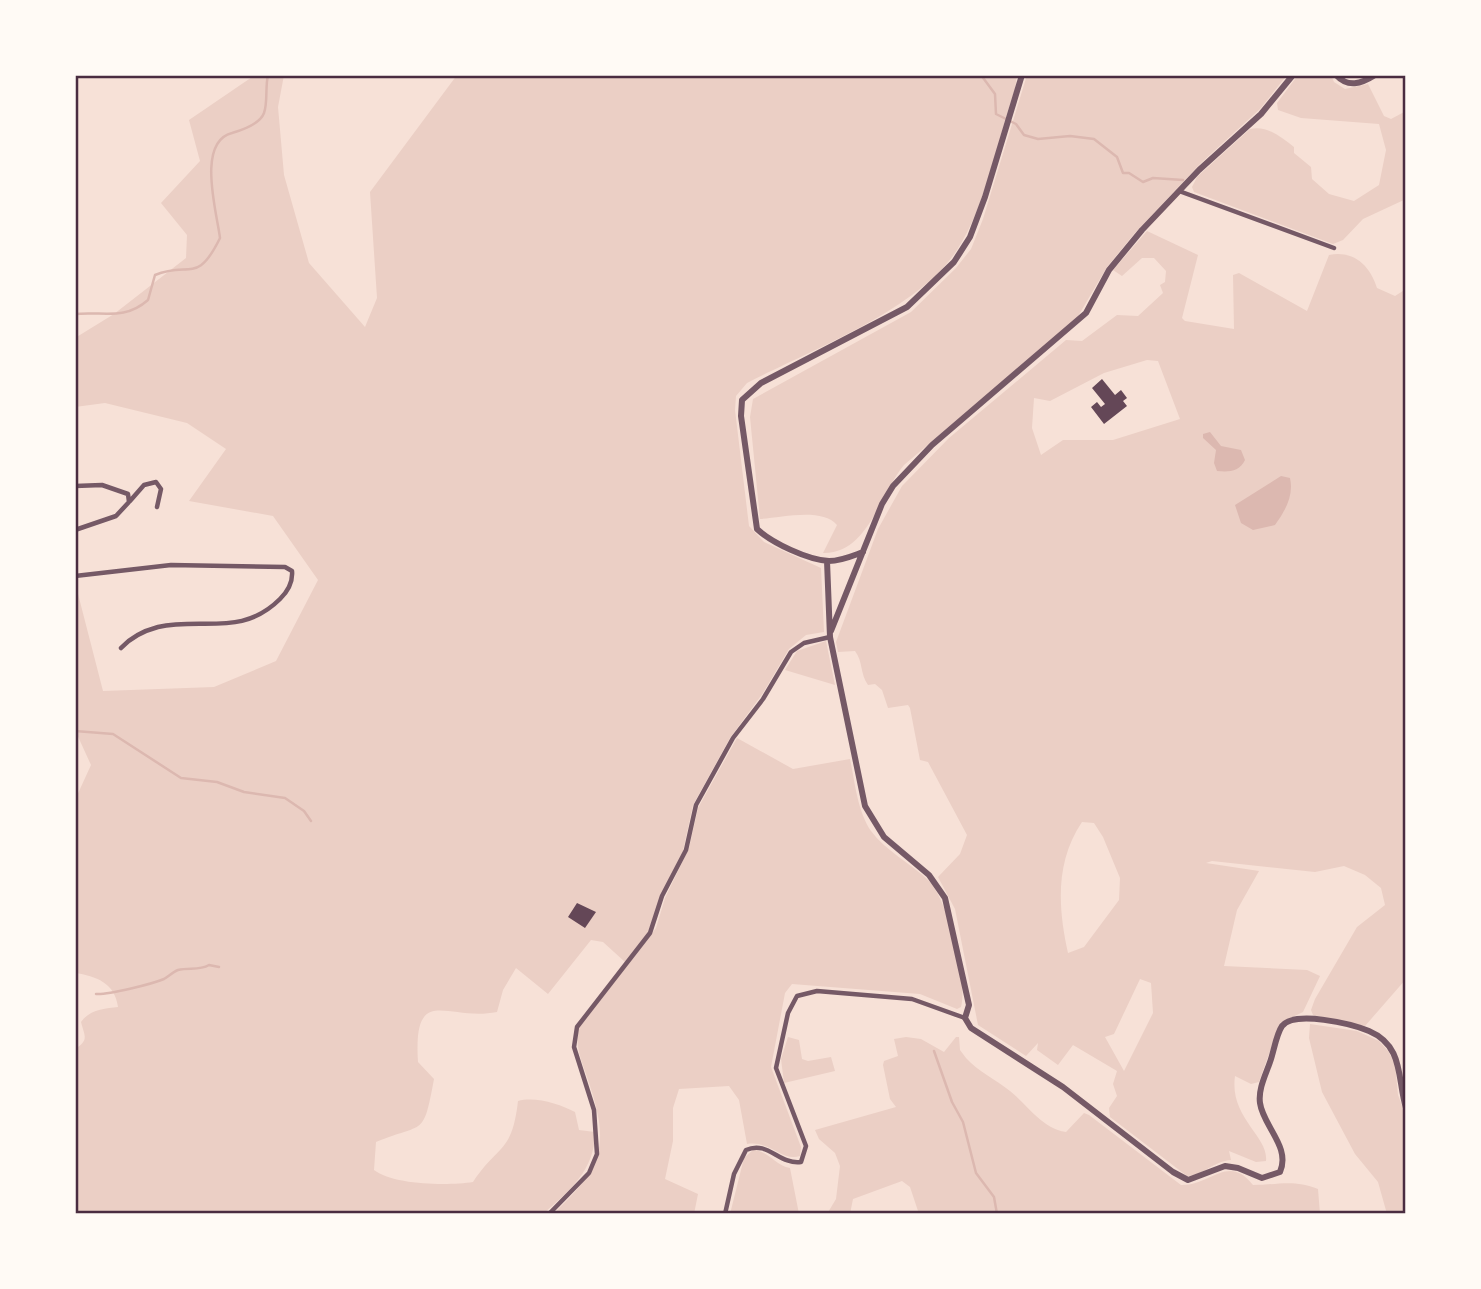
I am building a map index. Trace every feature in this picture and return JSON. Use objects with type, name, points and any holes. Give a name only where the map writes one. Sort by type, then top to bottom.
[{"type":"street","points":[[863,552],[827,561],[774,540],[757,528],[743,429],[742,400],[761,383],[907,307],[954,262],[975,223],[1022,75]]},
{"type":"street","points":[[830,637],[882,504],[899,478],[932,445],[1086,313],[1109,270],[1179,191],[1261,114],[1293,75]]},
{"type":"street","points":[[1336,75],[1343,82],[1354,84],[1375,75]]},
{"type":"street","points":[[1179,191],[1334,248]]},
{"type":"street","points":[[75,530],[116,516],[144,485],[156,482],[161,489],[157,507]]},
{"type":"street","points":[[75,486],[120,489],[128,494],[129,502]]},
{"type":"street","points":[[827,561],[830,637],[866,806],[884,837],[929,875],[945,898],[969,1005],[965,1018]]},
{"type":"street","points":[[75,576],[171,565],[285,566],[292,571],[293,579],[284,596],[256,617],[237,624],[159,627],[129,640],[121,649]]},
{"type":"street","points":[[549,1214],[589,1173],[597,1153],[594,1111],[575,1047],[577,1027],[650,933],[663,897],[686,850],[696,805],[733,738],[763,699],[791,652],[804,643],[830,637]]},
{"type":"street","points":[[725,1214],[734,1174],[746,1150],[765,1147],[791,1162],[800,1162],[805,1154],[806,1146],[776,1068],[788,1013],[797,996],[817,991],[912,999],[965,1018],[971,1028],[1063,1087],[1181,1178],[1188,1180],[1225,1166],[1238,1168],[1262,1178],[1280,1172],[1282,1152],[1261,1107],[1259,1093],[1280,1030],[1292,1019],[1312,1019],[1357,1028],[1383,1040],[1396,1056],[1406,1108]]},
{"type":"shaded area","points":[[255,75],[284,75],[278,107],[284,175],[309,263],[365,327],[377,298],[370,192],[457,75],[1017,75],[990,172],[975,214],[957,250],[939,272],[890,310],[747,383],[736,396],[735,410],[749,526],[764,542],[821,568],[824,632],[806,635],[789,649],[763,693],[730,738],[693,805],[683,851],[660,898],[647,935],[625,962],[603,942],[591,940],[548,994],[516,968],[503,990],[497,1012],[479,1014],[437,1011],[428,1014],[421,1022],[418,1062],[434,1079],[427,1111],[424,1120],[413,1129],[376,1142],[374,1170],[394,1179],[407,1181],[436,1184],[473,1182],[508,1140],[518,1101],[532,1099],[547,1102],[575,1112],[579,1130],[595,1132],[591,1157],[586,1168],[571,1188],[543,1214],[75,1214],[75,1049],[84,1040],[81,1022],[84,1018],[98,1010],[118,1007],[109,986],[90,976],[75,973],[75,800],[91,765],[75,730],[77,590],[103,691],[214,687],[276,661],[318,580],[273,516],[189,501],[226,449],[187,423],[105,403],[75,407],[75,338],[114,314],[186,258],[187,235],[161,203],[200,161],[189,120]]},
{"type":"shaded area","points":[[1027,75],[1287,75],[1260,109],[1201,163],[1134,234],[1107,267],[1077,318],[904,465],[862,534],[838,551],[823,553],[837,525],[830,520],[811,515],[760,519],[750,417],[753,399],[911,312],[956,268],[971,249],[983,219]]},
{"type":"shaded area","points":[[1298,75],[1331,75],[1334,82],[1345,89],[1368,84],[1384,116],[1391,119],[1406,111],[1406,199],[1363,219],[1343,240],[1333,244],[1194,192],[1192,187],[1197,177],[1250,129],[1256,128],[1274,133],[1294,147],[1294,153],[1311,167],[1312,179],[1329,194],[1354,201],[1379,185],[1386,150],[1379,124],[1301,118],[1278,110],[1277,103]]},
{"type":"shaded area","points":[[1147,231],[1198,255],[1182,318],[1185,321],[1234,329],[1233,275],[1239,273],[1307,311],[1329,255],[1353,257],[1370,272],[1377,288],[1395,296],[1406,289],[1406,979],[1365,1026],[1313,1015],[1311,1010],[1315,999],[1357,927],[1385,905],[1381,888],[1365,875],[1344,866],[1315,872],[1212,861],[1206,863],[1259,871],[1237,910],[1224,966],[1307,970],[1320,976],[1303,1012],[1280,1023],[1259,1082],[1251,1084],[1235,1076],[1238,1103],[1262,1143],[1266,1161],[1256,1162],[1229,1151],[1231,1160],[1187,1176],[1110,1117],[1109,1108],[1117,1096],[1113,1084],[1117,1071],[1073,1045],[1058,1065],[1037,1050],[1038,1043],[1026,1056],[978,1025],[955,909],[938,877],[960,854],[967,835],[928,762],[920,760],[908,705],[888,708],[882,690],[875,684],[868,685],[865,681],[855,651],[838,652],[836,642],[878,529],[902,486],[949,438],[1066,340],[1082,341],[1117,315],[1138,316],[1163,293],[1160,285],[1165,282],[1166,271],[1154,258],[1142,258],[1122,276],[1113,270]],"holes":[[[1147,360],[1158,361],[1180,419],[1113,440],[1063,440],[1041,455],[1032,428],[1034,398],[1050,401],[1104,373]],[[1082,822],[1094,823],[1103,837],[1120,878],[1119,900],[1084,947],[1068,953],[1062,919],[1061,886],[1063,869],[1073,837]],[[1140,979],[1151,983],[1153,1013],[1124,1071],[1105,1037],[1114,1034]]]},
{"type":"shaded area","points":[[1210,432],[1221,446],[1241,450],[1245,460],[1240,467],[1230,471],[1217,471],[1214,463],[1216,450],[1203,438],[1203,434]]},
{"type":"shaded area","points":[[1281,476],[1290,478],[1291,491],[1285,509],[1275,525],[1253,530],[1241,523],[1235,505]]},
{"type":"shaded area","points":[[826,641],[835,685],[785,670],[797,651]]},
{"type":"shaded area","points":[[737,738],[793,769],[850,759],[860,805],[871,831],[884,845],[928,880],[943,904],[959,960],[962,979],[961,1007],[957,1009],[920,994],[792,984],[785,993],[771,1067],[801,1147],[800,1156],[787,1156],[762,1145],[747,1144],[739,1100],[729,1086],[679,1089],[673,1108],[673,1141],[665,1179],[698,1194],[694,1214],[553,1214],[584,1181],[598,1151],[598,1118],[579,1051],[579,1027],[656,928],[665,898],[689,848],[698,808]]},
{"type":"shaded area","points":[[1310,1024],[1357,1031],[1379,1041],[1395,1064],[1398,1095],[1406,1116],[1406,1214],[1387,1214],[1378,1182],[1355,1154],[1322,1092],[1309,1038]]},
{"type":"shaded area","points":[[788,1037],[799,1040],[802,1059],[808,1061],[831,1057],[835,1071],[784,1083],[781,1059]]},
{"type":"shaded area","points":[[956,1037],[959,1037],[960,1050],[971,1063],[1010,1091],[1049,1126],[1066,1132],[1084,1113],[1089,1115],[1181,1185],[1192,1184],[1227,1171],[1244,1176],[1253,1185],[1301,1184],[1318,1189],[1320,1214],[916,1214],[918,1211],[910,1187],[902,1181],[853,1199],[850,1214],[827,1214],[836,1199],[840,1166],[835,1153],[819,1139],[815,1130],[896,1107],[890,1099],[883,1065],[884,1061],[898,1056],[894,1039],[921,1039],[944,1052]]},
{"type":"shaded area","points":[[753,1150],[790,1168],[799,1214],[730,1214],[744,1158]]},
{"type":"building","points":[[1102,379],[1115,395],[1121,390],[1127,398],[1123,401],[1127,406],[1104,424],[1091,407],[1097,402],[1101,407],[1105,404],[1092,388]]},
{"type":"building","points":[[577,903],[596,912],[585,928],[568,917]]},
{"type":"waterway","points":[[75,314],[130,311],[148,300],[155,275],[192,269],[205,262],[220,238],[211,180],[215,150],[221,139],[250,126],[262,117],[266,104],[268,75]]},
{"type":"waterway","points":[[981,75],[995,94],[996,114],[1016,124],[1024,135],[1038,139],[1070,136],[1094,139],[1117,157],[1123,173],[1129,173],[1143,182],[1153,178],[1183,180]]},
{"type":"waterway","points":[[75,731],[113,734],[181,778],[217,782],[244,792],[285,798],[304,811],[311,821]]},
{"type":"waterway","points":[[96,994],[150,984],[178,970],[209,965],[219,967]]},
{"type":"waterway","points":[[934,1051],[952,1102],[963,1122],[976,1173],[994,1197],[997,1214]]}]
